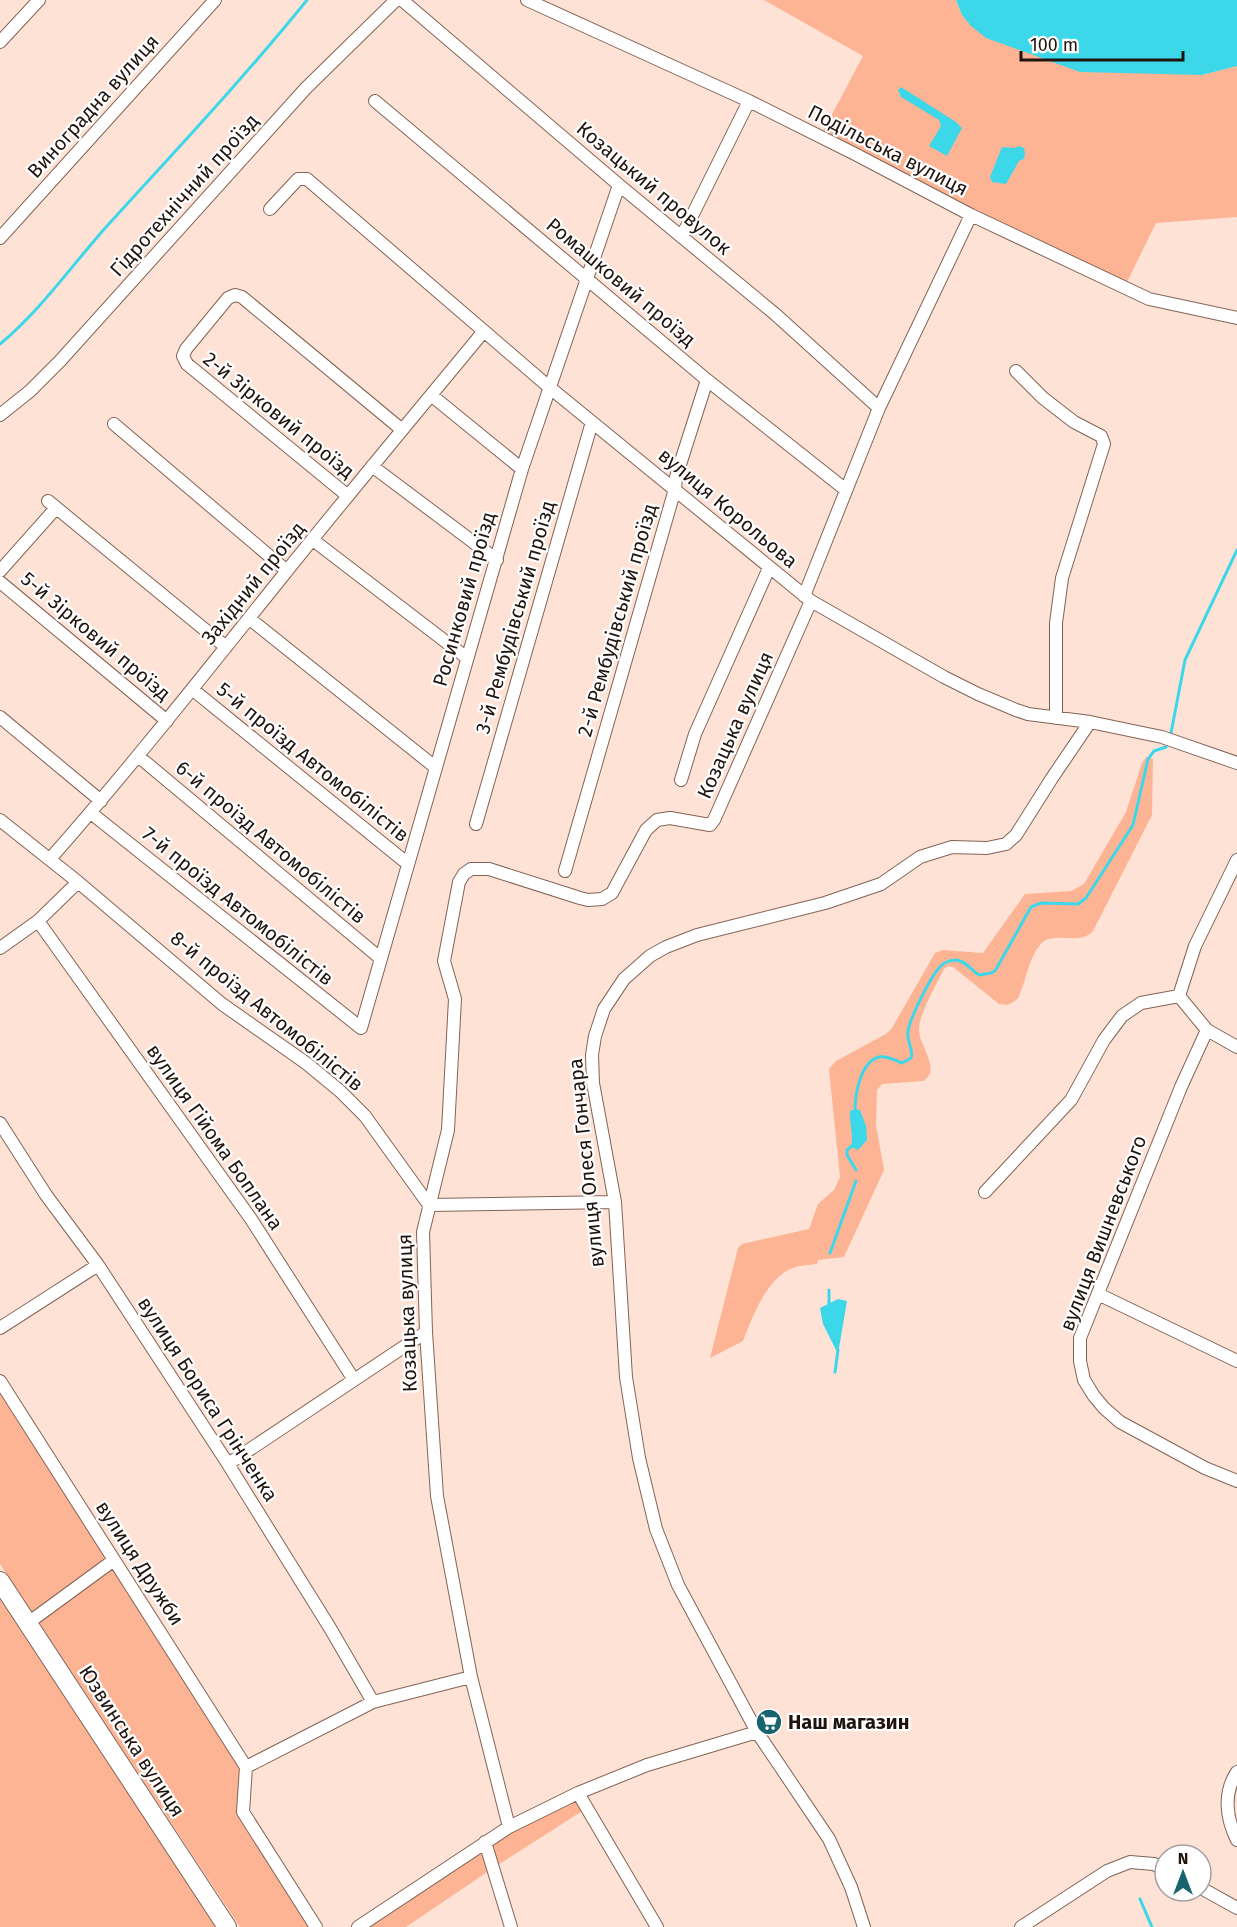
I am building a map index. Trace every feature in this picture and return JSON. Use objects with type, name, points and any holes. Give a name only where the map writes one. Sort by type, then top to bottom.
[{"type":"main road","name":"Юзвинська вулиця","points":[[0,1581],[227,1927]]},
{"type":"street","points":[[0,42],[39,0]]},
{"type":"street","name":"Виноградна вулиця","points":[[0,238],[215,0]]},
{"type":"street","name":"Гідротехнічний проїзд","points":[[0,415],[30,391],[60,361],[306,88],[396,0]]},
{"type":"street","name":"Козацький провулок","points":[[402,0],[775,314],[879,408]]},
{"type":"street","name":"Подільська вулиця","points":[[527,0],[748,101],[971,215],[1149,299],[1237,318]]},
{"type":"street","name":"Ромашковий проїзд","points":[[375,101],[708,380],[846,490]]},
{"type":"street","points":[[682,236],[748,101]]},
{"type":"street","name":"вулиця Корольова","points":[[270,209],[298,179],[307,179],[549,387],[808,599],[978,694],[1022,712],[1090,722],[1162,737],[1237,763]]},
{"type":"street","name":"Росинковий проїзд","points":[[361,1029],[522,469],[619,185]]},
{"type":"street","name":"Козацька вулиця","points":[[509,1827],[471,1677],[437,1496],[426,1332],[422,1239],[424,1220],[448,1130],[456,1005],[444,961],[457,887],[461,878],[471,869],[489,868],[580,898],[602,899],[612,893],[646,830],[657,820],[670,818],[710,825],[714,820],[808,599],[846,490],[879,408],[971,215]]},
{"type":"street","name":"2-й Зірковий проїзд","points":[[348,496],[187,364],[183,356],[186,349],[228,298],[235,295],[242,297],[401,429]]},
{"type":"street","name":"Західний проїзд","points":[[50,859],[167,721],[401,429],[484,331]]},
{"type":"street","points":[[1016,371],[1043,398],[1074,422],[1101,436],[1104,444],[1062,578],[1056,623],[1056,718]]},
{"type":"street","name":"2-й Рембудівський проїзд","points":[[565,872],[675,489],[676,477],[708,380]]},
{"type":"street","points":[[431,395],[522,469]]},
{"type":"street","name":"3-й Рембудівський проїзд","points":[[476,824],[592,422]]},
{"type":"street","points":[[114,424],[287,571]]},
{"type":"street","points":[[372,466],[496,560]]},
{"type":"street","points":[[0,571],[52,504],[226,647]]},
{"type":"street","points":[[313,540],[467,658]]},
{"type":"street","points":[[681,780],[695,734],[769,568]]},
{"type":"street","name":"5-й Зірковий проїзд","points":[[0,582],[167,721]]},
{"type":"street","points":[[249,619],[435,767]]},
{"type":"street","name":"5-й проїзд Автомобілістів","points":[[192,689],[408,864]]},
{"type":"street","points":[[0,717],[101,801]]},
{"type":"street","name":"вулиця Олеся Гончара","points":[[864,1927],[851,1887],[829,1839],[757,1732],[678,1585],[656,1529],[639,1458],[627,1386],[615,1202],[596,1100],[592,1055],[595,1036],[604,1009],[624,979],[650,956],[666,947],[733,924],[825,903],[881,884],[920,857],[952,847],[987,848],[1006,844],[1016,835],[1090,722]]},
{"type":"street","name":"6-й проїзд Автомобілістів","points":[[138,756],[380,958]]},
{"type":"street","name":"7-й проїзд Автомобілістів","points":[[91,813],[361,1029]]},
{"type":"street","name":"8-й проїзд Автомобілістів","points":[[0,820],[78,882],[222,1004],[340,1090],[365,1116],[429,1205]]},
{"type":"street","points":[[1179,996],[1195,946],[1237,860]]},
{"type":"street","points":[[0,948],[38,921],[78,882]]},
{"type":"street","name":"вулиця Гійома Боплана","points":[[38,921],[251,1219],[354,1380]]},
{"type":"street","points":[[1179,996],[1207,1030],[1237,1047]]},
{"type":"street","points":[[985,1192],[1071,1100],[1104,1040],[1122,1016],[1141,1003],[1179,996]]},
{"type":"street","name":"вулиця Вишневського","points":[[1207,1030],[1181,1087],[1080,1338],[1080,1361],[1084,1380],[1094,1396],[1120,1422],[1205,1468],[1237,1481]]},
{"type":"street","name":"вулиця Бориса Грінченка","points":[[0,1123],[46,1195],[98,1265],[228,1464],[373,1702]]},
{"type":"street","points":[[429,1205],[615,1202]]},
{"type":"street","points":[[0,1328],[98,1265]]},
{"type":"street","points":[[1098,1294],[1237,1361]]},
{"type":"street","points":[[228,1464],[426,1332]]},
{"type":"street","name":"вулиця Дружби","points":[[0,1381],[246,1767]]},
{"type":"street","points":[[28,1623],[114,1560]]},
{"type":"street","points":[[316,1927],[243,1812],[246,1767],[373,1702],[471,1677]]},
{"type":"street","points":[[358,1927],[484,1842],[578,1792],[647,1765],[757,1732]]},
{"type":"street","points":[[1237,1772],[1229,1789],[1227,1805],[1229,1821],[1237,1840]]},
{"type":"street","points":[[578,1792],[657,1927]]},
{"type":"street","points":[[484,1842],[511,1927]]},
{"type":"street","points":[[1021,1927],[1107,1871],[1130,1862],[1153,1864]]},
{"type":"street","points":[[1213,1895],[1237,1908]]},
{"type":"shaded area","points":[[764,0],[956,0],[962,15],[1202,75],[1237,66],[1237,217],[1156,223],[1124,288],[820,137],[863,56]]},
{"type":"shaded area","points":[[1146,757],[1153,759],[1152,815],[1093,931],[1080,938],[1045,940],[1033,956],[1018,998],[1010,1004],[999,1004],[953,967],[948,966],[944,969],[920,1023],[920,1036],[930,1064],[928,1076],[923,1081],[882,1084],[877,1090],[876,1125],[884,1170],[844,1257],[818,1260],[817,1264],[799,1266],[784,1273],[768,1289],[743,1341],[710,1358],[738,1248],[742,1244],[809,1229],[818,1204],[834,1190],[840,1177],[829,1069],[836,1061],[886,1034],[892,1028],[935,953],[943,950],[983,953],[1025,894],[1071,891],[1084,884],[1126,812]]},
{"type":"shaded area","points":[[0,1381],[246,1767],[243,1812],[316,1927],[240,1927],[0,1564]]},
{"type":"shaded area","points":[[0,1597],[217,1927],[0,1927]]},
{"type":"shaded area","points":[[578,1793],[587,1808],[406,1927],[358,1927],[485,1842]]},
{"type":"water","points":[[956,0],[1237,0],[1237,66],[1202,75],[1080,72],[986,38],[962,15]]},
{"type":"water","points":[[901,87],[962,128],[947,156],[929,146],[941,126],[939,120],[901,97],[898,90]]},
{"type":"water","points":[[1002,147],[1024,148],[1024,159],[1019,161],[1006,184],[992,182],[990,177]]},
{"type":"water","points":[[860,1110],[866,1126],[867,1140],[858,1150],[851,1147],[850,1111]]},
{"type":"water","points":[[838,1299],[847,1301],[838,1354],[823,1324],[820,1308]]},
{"type":"waterway","points":[[0,344],[43,302],[107,226],[234,86],[307,0]]},
{"type":"waterway","points":[[1171,733],[1185,660],[1237,550]]},
{"type":"waterway","points":[[855,1111],[860,1080],[867,1065],[879,1057],[890,1058],[902,1063],[911,1058],[912,1051],[908,1035],[910,1025],[916,1008],[941,966],[956,960],[966,964],[979,975],[991,973],[995,971],[1031,907],[1041,903],[1078,904],[1086,898],[1133,825],[1148,759],[1154,751],[1166,747]]},
{"type":"waterway","points":[[853,1145],[847,1150],[847,1155],[856,1170]]},
{"type":"waterway","points":[[830,1253],[856,1181]]},
{"type":"waterway","points":[[829,1290],[829,1305]]},
{"type":"waterway","points":[[835,1372],[838,1350]]},
{"type":"waterway","points":[[1140,1899],[1152,1927]]},
{"type":"place","name":"Наш магазин","points":[[769,1722]]}]
